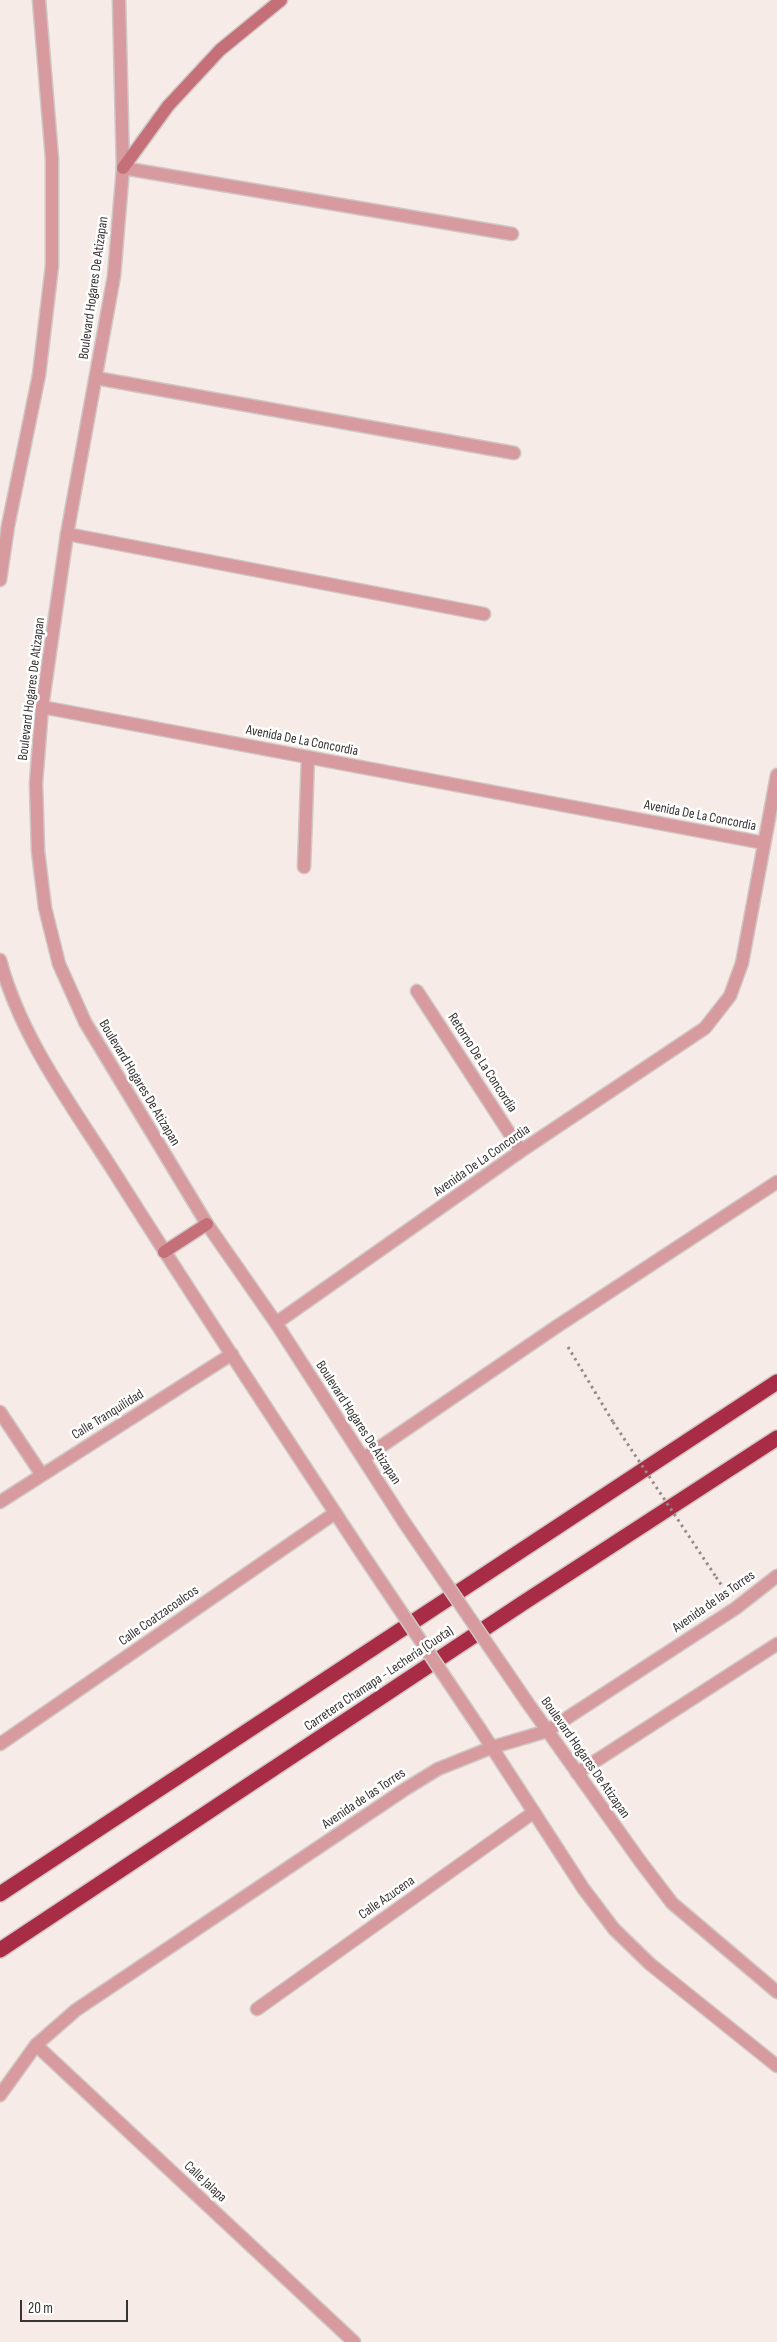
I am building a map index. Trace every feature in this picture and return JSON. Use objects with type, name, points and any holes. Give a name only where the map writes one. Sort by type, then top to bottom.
[{"type":"highway","points":[[0,1894],[777,1382]]},
{"type":"highway","name":"Carretera Chamapa - Lechería (Cuota)","points":[[0,1950],[522,1603],[777,1438]]},
{"type":"main road","points":[[123,168],[168,106],[220,50],[281,0]]},
{"type":"main road","points":[[164,1252],[206,1224]]},
{"type":"street","points":[[0,580],[8,526],[38,375],[52,266],[52,159],[40,0]]},
{"type":"street","name":"Boulevard Hogares De Atizapan","points":[[119,0],[123,168],[114,276],[67,534],[42,707],[36,783],[38,851],[45,908],[59,964],[85,1022],[206,1224],[276,1323],[404,1522],[526,1702],[672,1903],[777,1992]]},
{"type":"street","points":[[123,168],[512,234]]},
{"type":"street","points":[[96,378],[514,453]]},
{"type":"street","points":[[67,534],[484,614]]},
{"type":"street","name":"Avenida De La Concordia","points":[[42,707],[764,843],[742,963],[730,996],[705,1028],[522,1151],[276,1323]]},
{"type":"street","points":[[304,867],[308,757]]},
{"type":"street","points":[[764,843],[775,796],[777,775]]},
{"type":"street","points":[[0,960],[6,982],[35,1048],[164,1252],[361,1552],[493,1747],[583,1888],[614,1929],[650,1964],[777,2066]]},
{"type":"street","name":"Retorno De La Concordia","points":[[417,991],[522,1151]]},
{"type":"street","points":[[364,1458],[556,1327],[777,1182]]},
{"type":"street","name":"Calle Tranquilidad","points":[[0,1502],[232,1354]]},
{"type":"street","points":[[0,1412],[42,1475]]},
{"type":"street","name":"Calle Coatzacoalcos","points":[[0,1744],[336,1513]]},
{"type":"street","name":"Avenida de las Torres","points":[[0,2095],[36,2045],[76,2010],[407,1788],[438,1769],[493,1747],[547,1730],[736,1608],[777,1576]]},
{"type":"street","points":[[577,1773],[777,1644]]},
{"type":"street","name":"Calle Azucena","points":[[257,2009],[534,1812]]},
{"type":"street","name":"Calle Jalapa","points":[[36,2045],[354,2342]]},
{"type":"path","points":[[556,1327],[613,1422],[716,1577]]}]
